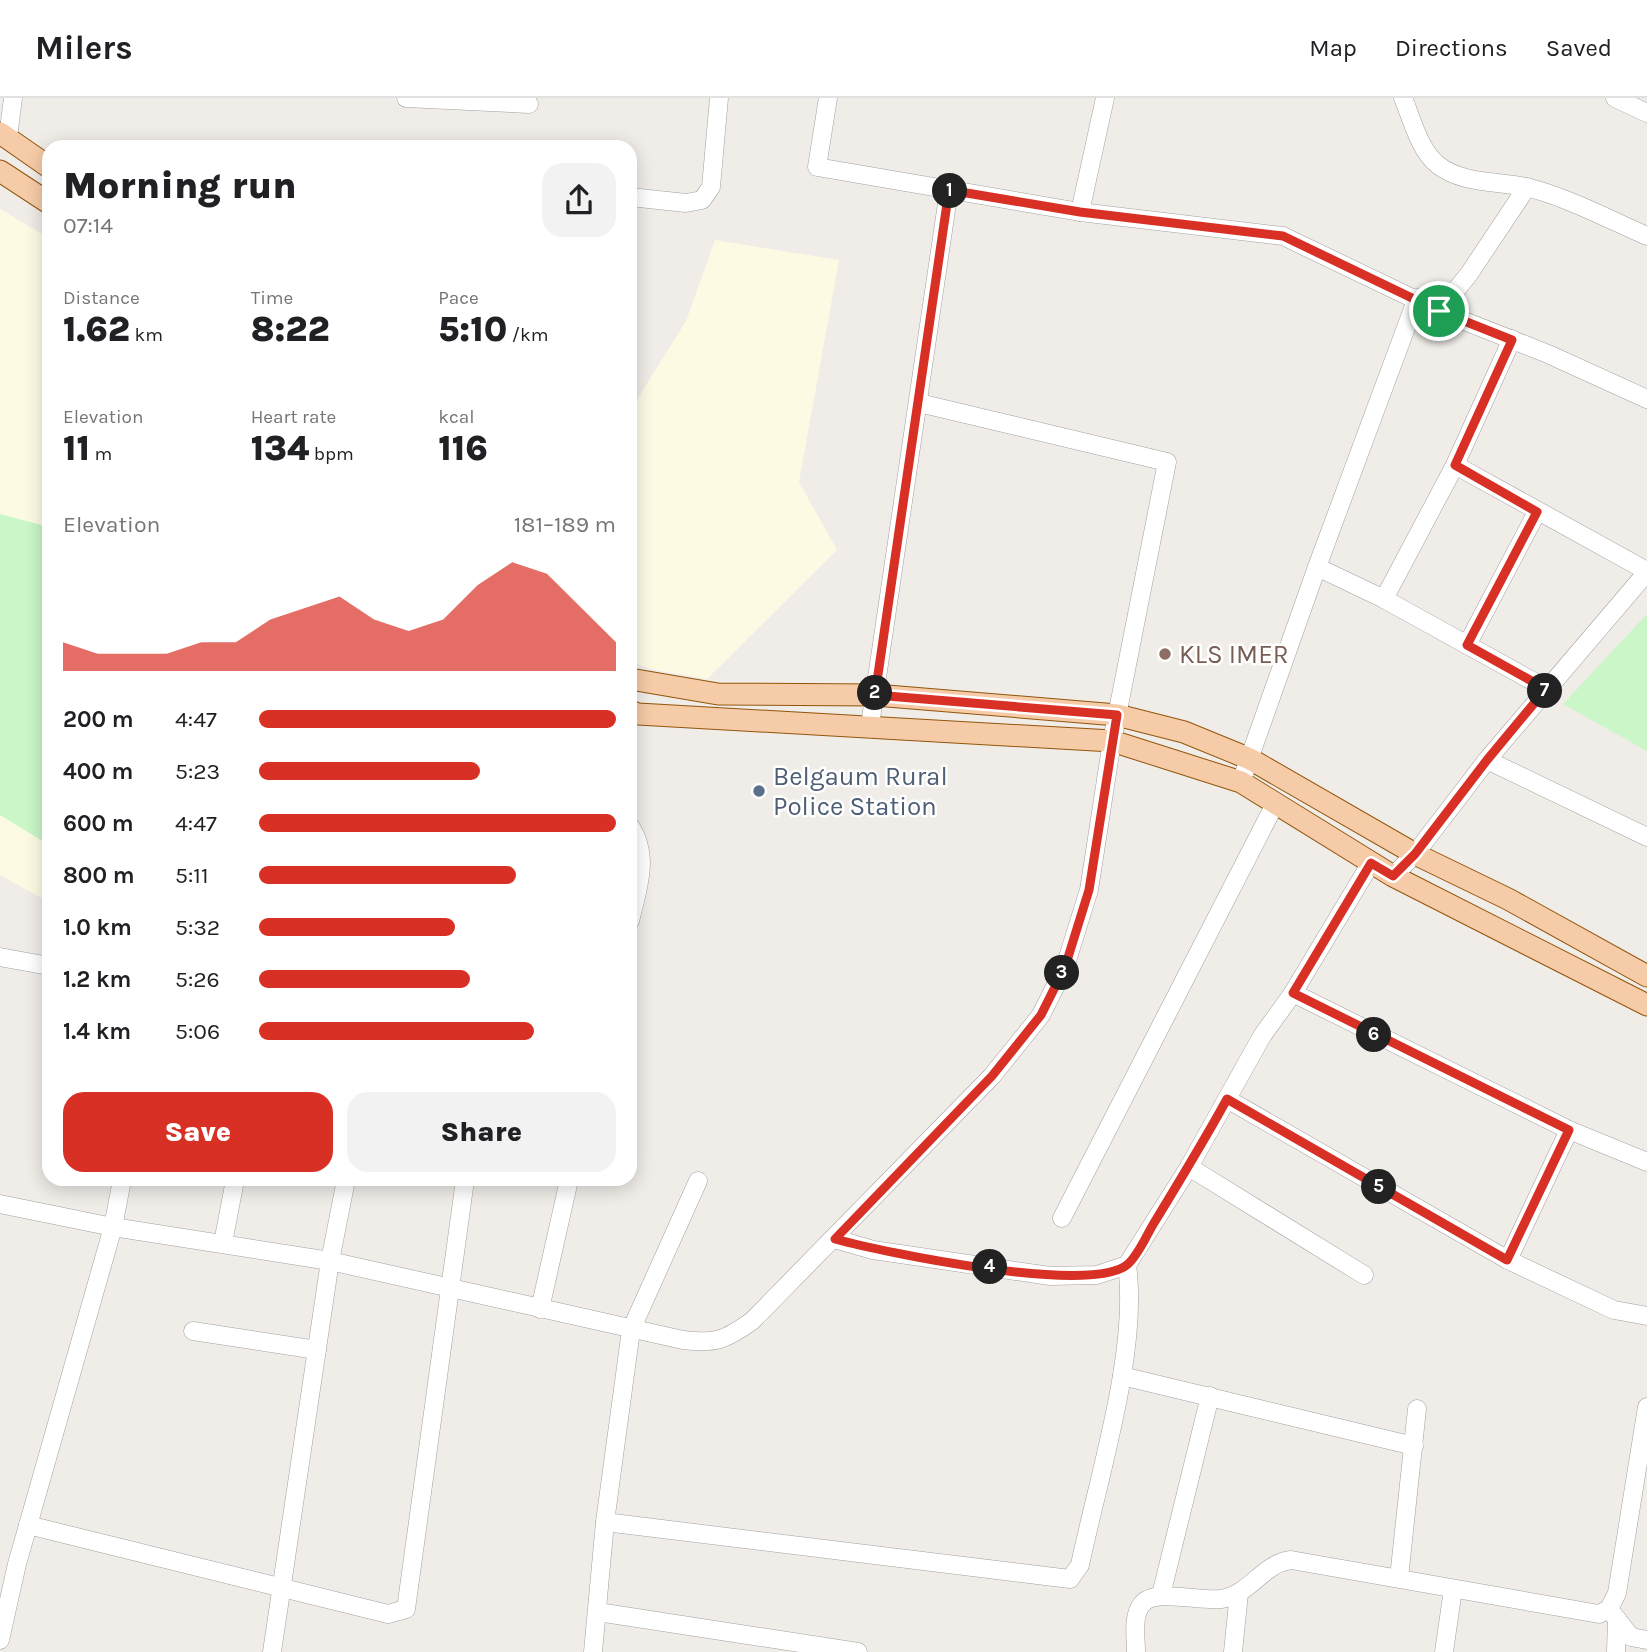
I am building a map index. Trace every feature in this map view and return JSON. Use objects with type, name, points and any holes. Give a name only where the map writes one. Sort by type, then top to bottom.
[{"type":"main road","points":[[4,135],[42,162]]},
{"type":"main road","points":[[0,171],[42,198]]},
{"type":"main road","points":[[637,680],[718,694],[875,695],[1117,715],[1184,732],[1250,758],[1415,854],[1508,899],[1647,976]]},
{"type":"main road","points":[[673,716],[676,687]]},
{"type":"main road","points":[[637,714],[1112,741],[1241,782],[1393,876],[1647,1005]]},
{"type":"street","points":[[4,135],[13,98]]},
{"type":"street","points":[[406,98],[528,104]]},
{"type":"street","points":[[637,198],[687,203],[702,200],[711,187],[719,98]]},
{"type":"street","points":[[828,98],[817,167],[1080,212],[1283,236],[1417,298],[1439,311],[1645,392]]},
{"type":"street","points":[[1080,212],[1105,98]]},
{"type":"street","points":[[1403,98],[1424,148],[1437,164],[1451,172],[1482,181],[1527,187],[1647,236]]},
{"type":"street","points":[[1615,98],[1647,113]]},
{"type":"street","points":[[1439,311],[1469,274],[1527,187]]},
{"type":"street","points":[[870,725],[949,190]]},
{"type":"street","points":[[1241,782],[1417,298]]},
{"type":"street","points":[[1384,599],[1455,465],[1512,340]]},
{"type":"street","points":[[0,1206],[113,1227],[330,1261],[631,1330],[707,1343],[727,1339],[752,1321],[992,1076],[1041,1015],[1065,967],[1089,890],[1112,741],[1167,462],[919,403]]},
{"type":"street","points":[[1393,876],[1415,854],[1487,760],[1647,571],[1455,465]]},
{"type":"street","points":[[1467,645],[1537,512]]},
{"type":"street","points":[[1317,567],[1384,599],[1546,689]]},
{"type":"street","points":[[1487,760],[1647,837]]},
{"type":"street","points":[[1062,1218],[1276,802]]},
{"type":"street","points":[[637,836],[643,858],[637,887]]},
{"type":"street","points":[[835,1239],[873,1250],[1050,1276],[1097,1275],[1127,1265],[1189,1167],[1262,1036],[1293,993],[1371,863]]},
{"type":"street","points":[[0,957],[42,966]]},
{"type":"street","points":[[1293,993],[1569,1130],[1647,1162]]},
{"type":"street","points":[[1227,1099],[1507,1260],[1614,1310],[1647,1316]]},
{"type":"street","points":[[1507,1260],[1569,1130]]},
{"type":"street","points":[[1189,1167],[1364,1275]]},
{"type":"street","points":[[593,1652],[605,1522],[631,1330],[698,1181]]},
{"type":"street","points":[[0,1640],[9,1562],[28,1525],[113,1227],[120,1186]]},
{"type":"street","points":[[223,1243],[234,1186]]},
{"type":"street","points":[[272,1652],[330,1261],[345,1186]]},
{"type":"street","points":[[28,1525],[388,1614],[406,1609],[464,1186]]},
{"type":"street","points":[[540,1309],[568,1186]]},
{"type":"street","points":[[605,1522],[1070,1579],[1080,1564],[1122,1376],[1130,1289],[1127,1265]]},
{"type":"street","points":[[193,1331],[317,1350]]},
{"type":"street","points":[[1122,1376],[1414,1446]]},
{"type":"street","points":[[1161,1595],[1210,1396]]},
{"type":"street","points":[[1616,1652],[1613,1614],[1647,1407]]},
{"type":"street","points":[[1399,1578],[1417,1409]]},
{"type":"street","points":[[1136,1652],[1136,1616],[1141,1604],[1149,1598],[1161,1595],[1206,1602],[1239,1593],[1278,1561],[1292,1560],[1399,1578],[1584,1614],[1613,1614]]},
{"type":"street","points":[[1444,1652],[1453,1589]]},
{"type":"street","points":[[1233,1652],[1239,1593]]},
{"type":"street","points":[[598,1612],[858,1652]]},
{"type":"street","points":[[1613,1614],[1631,1636],[1647,1640]]},
{"type":"shaded area","points":[[0,209],[42,234],[42,898],[0,875]]},
{"type":"shaded area","points":[[715,240],[839,260],[799,482],[837,550],[707,679],[650,669],[637,664],[637,400],[686,321]]},
{"type":"green space","points":[[0,514],[42,525],[42,841],[0,815]]},
{"type":"green space","points":[[1647,614],[1647,751],[1563,704]]},
{"type":"place","name":"KLS IMER","points":[[1165,654]]},
{"type":"place","name":"Belgaum Rural Police Station","points":[[759,791]]},
{"type":"route","points":[[949,190],[1080,212],[1283,236],[1306,244],[1439,311],[1512,340],[1455,465],[1537,512],[1467,645],[1546,689],[1415,854],[1393,876],[1371,863],[1293,993],[1329,1014],[1569,1130],[1507,1260],[1227,1099],[1189,1167],[1127,1265],[1097,1275],[1050,1276],[873,1250],[835,1239],[992,1076],[1041,1015],[1065,967],[1089,890],[1117,715],[875,695],[949,190]]}]
